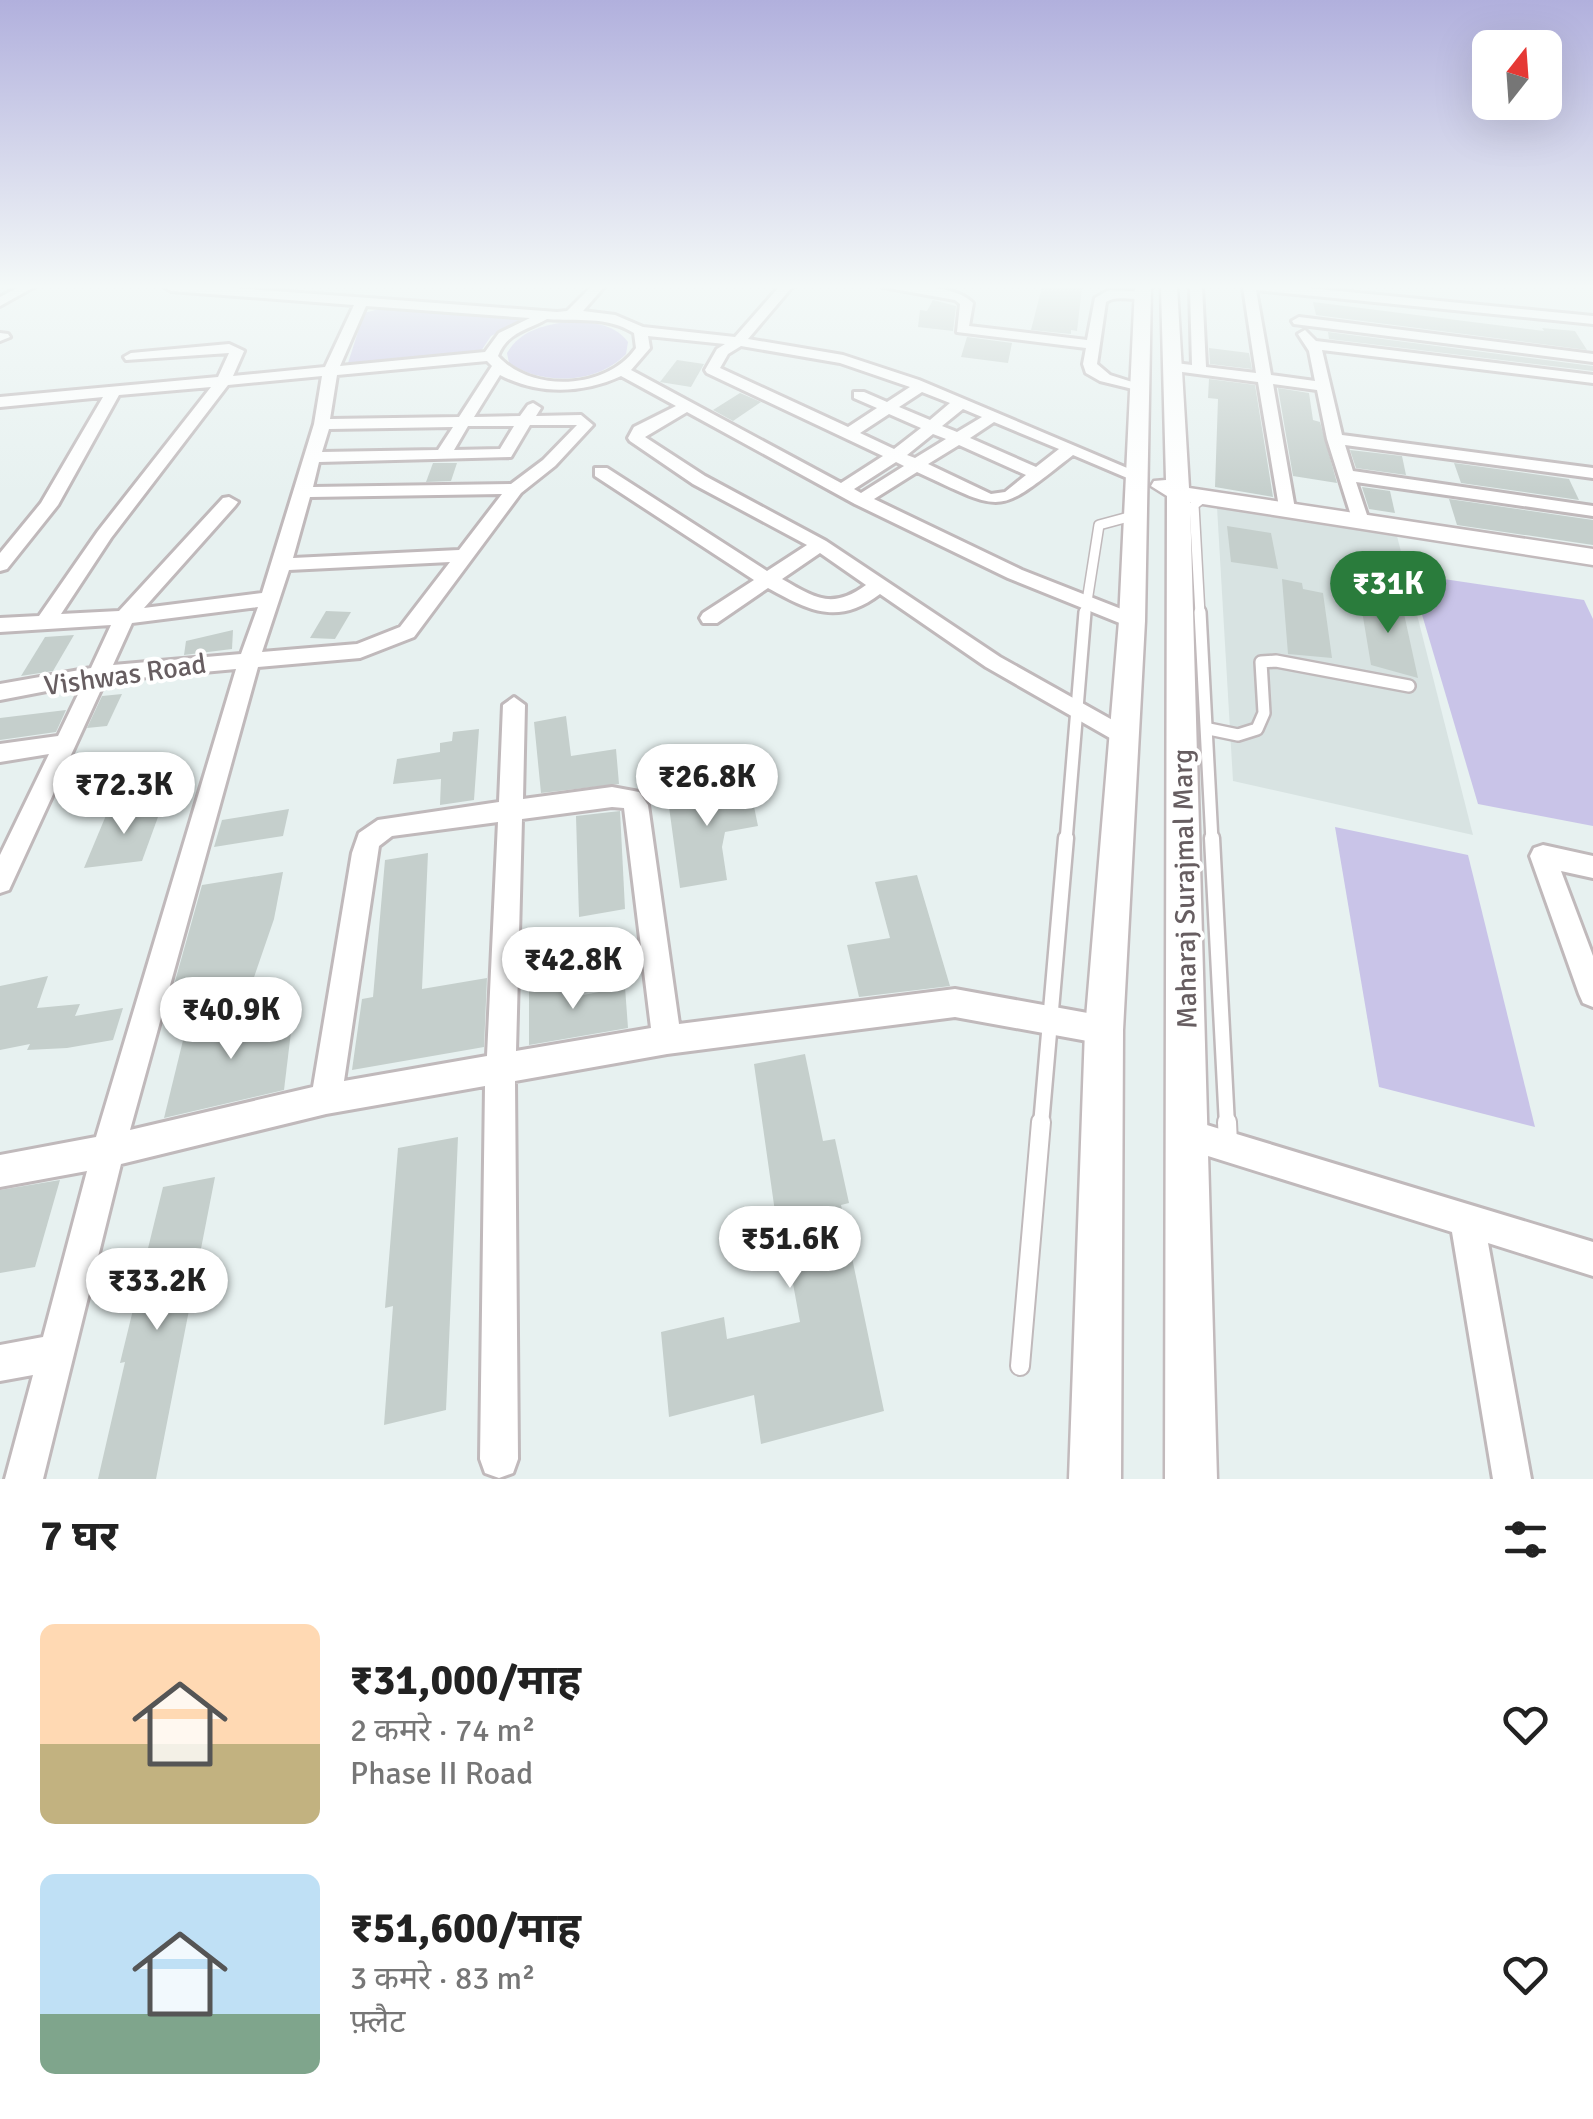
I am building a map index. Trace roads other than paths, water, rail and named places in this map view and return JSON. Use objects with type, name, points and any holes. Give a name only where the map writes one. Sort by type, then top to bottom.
[{"type":"main road","points":[[1095,1479],[1104,1030],[1132,621],[1141,356]]},
{"type":"main road","name":"Maharaj Surajmal Marg","points":[[1170,356],[1175,367],[1191,495],[1187,1136],[1192,1479]]},
{"type":"main road","points":[[1138,476],[1191,495],[1593,557]]},
{"type":"street","points":[[132,357],[145,356]]},
{"type":"street","points":[[46,620],[104,534],[224,380],[233,356]]},
{"type":"street","points":[[24,1479],[108,1150],[250,658],[282,564],[337,356]]},
{"type":"street","points":[[442,456],[468,420],[494,356]]},
{"type":"street","points":[[3,406],[224,380],[494,362],[518,380],[538,386],[594,382],[622,371],[639,356]]},
{"type":"street","points":[[720,356],[712,370],[993,500],[1010,496],[1071,448]]},
{"type":"street","points":[[826,356],[921,386],[1138,476]]},
{"type":"street","points":[[1091,356],[1090,370],[1105,378],[1140,386]]},
{"type":"street","points":[[1198,356],[1199,370]]},
{"type":"street","points":[[1262,356],[1286,510]]},
{"type":"street","points":[[1317,356],[1335,439],[1360,521]]},
{"type":"street","points":[[1404,356],[1593,379]]},
{"type":"street","points":[[1545,356],[1556,375]]},
{"type":"street","points":[[1175,367],[1325,387]]},
{"type":"street","points":[[622,371],[861,500],[1086,605],[1132,621]]},
{"type":"street","points":[[310,458],[505,454],[528,419],[538,386]]},
{"type":"street","points":[[850,433],[921,386]]},
{"type":"street","points":[[0,564],[48,506],[113,392]]},
{"type":"street","points":[[858,395],[1036,473]]},
{"type":"street","points":[[842,490],[895,455],[960,403]]},
{"type":"street","points":[[686,407],[640,430],[636,438],[699,480],[820,545],[993,662],[1124,737]]},
{"type":"street","points":[[861,500],[992,416]]},
{"type":"street","points":[[322,424],[528,419]]},
{"type":"street","name":"Vishwas Road","points":[[0,692],[98,674],[360,651],[395,640],[407,632],[515,488],[548,463],[585,425],[581,420],[528,419]]},
{"type":"street","points":[[379,456],[392,422]]},
{"type":"street","points":[[1335,439],[1593,473]]},
{"type":"street","points":[[602,472],[769,580],[817,604],[834,608],[855,604],[881,584]]},
{"type":"street","points":[[1346,475],[1593,512]]},
{"type":"street","points":[[302,492],[515,488]]},
{"type":"street","points":[[0,882],[125,617],[229,502]]},
{"type":"street","points":[[710,618],[820,545]]},
{"type":"street","points":[[282,564],[461,556]]},
{"type":"street","points":[[0,625],[125,617],[269,599]]},
{"type":"street","points":[[499,1459],[500,1070],[514,705]]},
{"type":"street","points":[[0,753],[66,743]]},
{"type":"street","points":[[326,1099],[368,840],[388,828],[612,796],[631,799],[636,805],[666,1040]]},
{"type":"street","points":[[1593,867],[1543,856],[1593,994]]},
{"type":"street","points":[[0,1172],[326,1099],[666,1040],[955,1003],[1104,1030]]},
{"type":"street","points":[[1187,1136],[1593,1259]]},
{"type":"street","points":[[1467,1222],[1512,1479]]},
{"type":"street","points":[[0,1362],[57,1352]]},
{"type":"lane","points":[[1191,495],[1209,730],[1228,1148]]},
{"type":"lane","points":[[1020,1366],[1074,708],[1086,605],[1099,525],[1136,515]]},
{"type":"lane","points":[[1209,730],[1238,735],[1258,730],[1264,713],[1261,662],[1410,686]]}]
